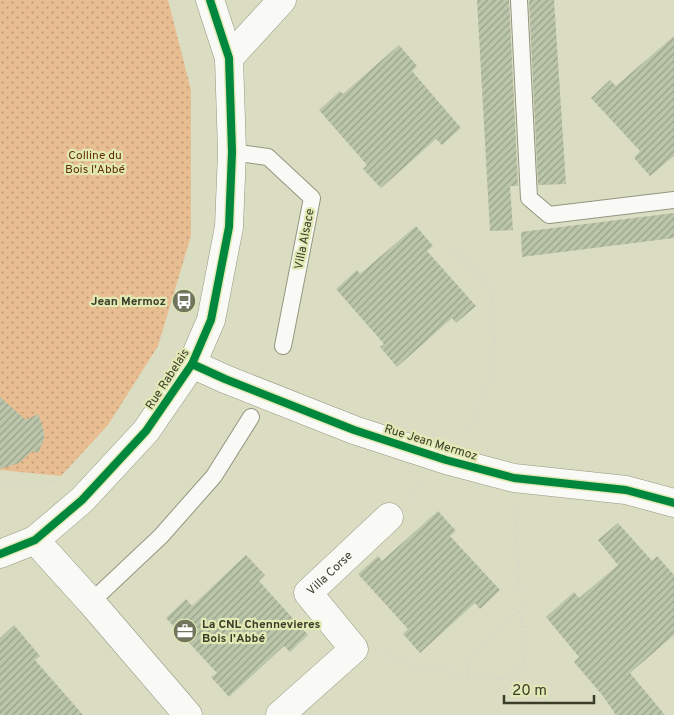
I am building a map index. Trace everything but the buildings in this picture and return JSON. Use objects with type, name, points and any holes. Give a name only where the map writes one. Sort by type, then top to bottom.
[{"type":"street","name":"Rue Rabelais","points":[[0,554],[35,540],[82,500],[146,431],[192,364],[211,320],[229,227],[232,152],[229,58],[210,0]]},
{"type":"street","points":[[229,58],[282,0]]},
{"type":"street","name":"Rue Jean Mermoz","points":[[192,364],[354,430],[446,460],[514,478],[626,490],[674,503]]},
{"type":"street","name":"Villa Corse","points":[[354,649],[308,593],[389,516]]},
{"type":"street","points":[[35,540],[188,715]]},
{"type":"street","points":[[280,715],[354,649]]},
{"type":"lane","points":[[520,0],[529,198],[550,215],[674,200]]},
{"type":"lane","name":"Villa Alsace","points":[[232,152],[268,156],[312,198],[283,346]]},
{"type":"lane","points":[[91,602],[161,536],[214,476],[251,417]]},
{"type":"path","points":[[389,516],[446,460],[472,425],[495,360],[492,289],[452,248]]},
{"type":"path","points":[[354,649],[371,639],[396,661],[468,676],[507,679],[524,666],[514,478]]},
{"type":"path","points":[[0,484],[13,486],[65,480],[82,500]]},
{"type":"path","points":[[468,676],[468,659],[521,609]]},
{"type":"green space","name":"Colline du Bois l'Abbé","points":[[0,0],[168,0],[191,90],[191,236],[158,346],[108,425],[61,476],[0,470]]},
{"type":"cycle path","points":[[0,554],[35,540],[82,500],[146,431],[192,364],[211,320],[229,227],[232,152],[229,58],[210,0]]},
{"type":"cycle path","points":[[192,364],[354,430],[446,460],[514,478],[626,490],[674,503]]},
{"type":"place","name":"Jean Mermoz","points":[[184,301]]},
{"type":"place","name":"La CNL Chennevieres Bois l'Abbé","points":[[185,631]]}]
